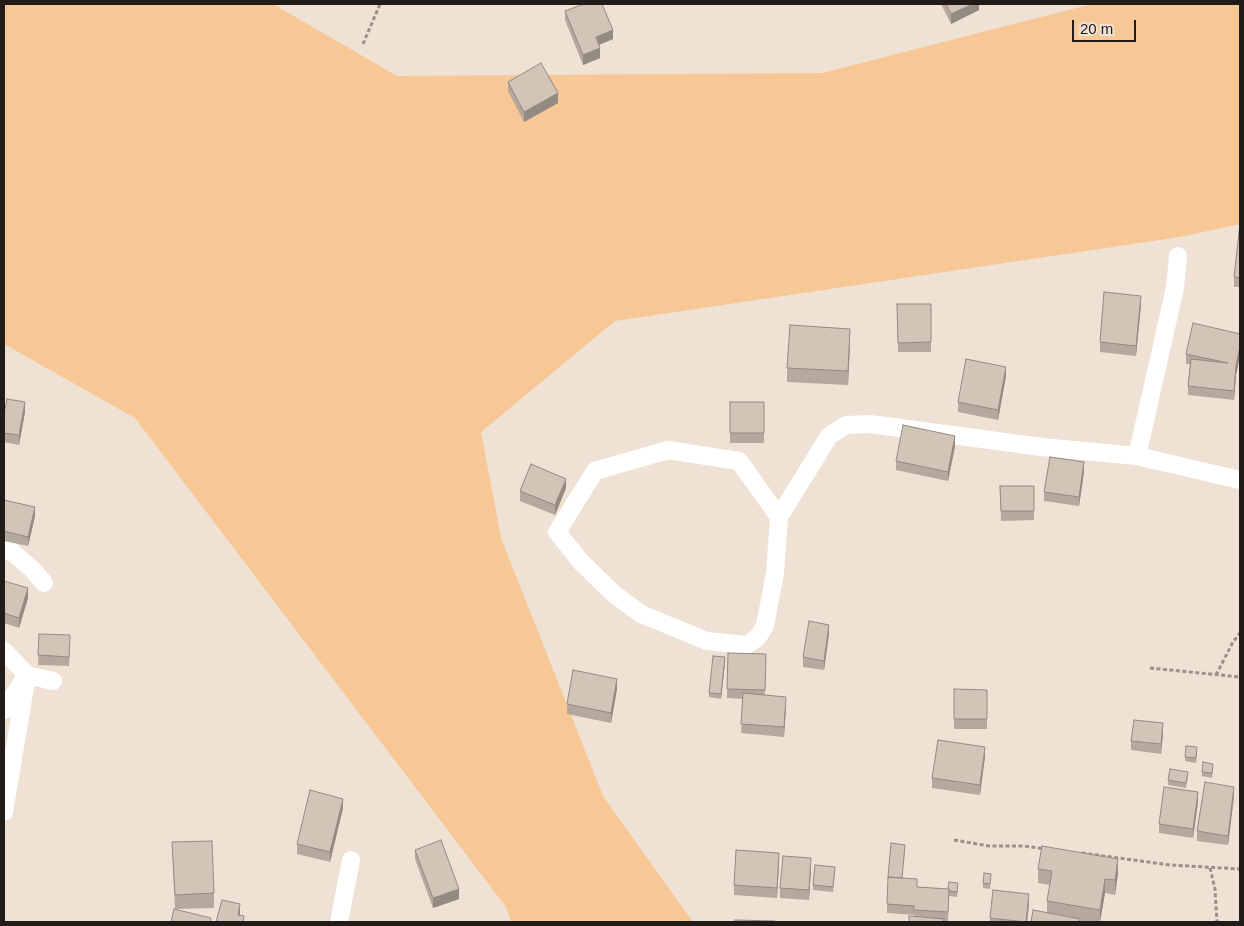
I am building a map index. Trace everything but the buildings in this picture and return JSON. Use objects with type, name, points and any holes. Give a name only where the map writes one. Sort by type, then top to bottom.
[{"type":"street","points":[[1137,456],[1175,288],[1178,256]]},
{"type":"street","points":[[779,517],[739,461],[668,450],[595,471],[557,532],[581,562],[614,594],[641,614],[706,641],[747,645],[758,637],[765,626],[775,573],[779,517],[830,436],[846,425],[870,424],[1042,447],[1137,456],[1240,480]]},
{"type":"street","points":[[4,550],[11,551],[33,570],[44,583]]},
{"type":"street","points":[[4,651],[27,675],[53,681]]},
{"type":"street","points":[[4,710],[27,675]]},
{"type":"street","points":[[4,812],[27,675]]},
{"type":"street","points":[[339,922],[351,860]]},
{"type":"path","points":[[363,44],[380,4]]},
{"type":"path","points":[[1216,675],[1233,642],[1240,633]]},
{"type":"path","points":[[1150,668],[1240,677]]},
{"type":"path","points":[[954,840],[989,846],[1024,846],[1050,849]]},
{"type":"path","points":[[1077,852],[1170,865],[1240,869]]},
{"type":"path","points":[[1210,868],[1215,889],[1217,922]]},
{"type":"shaded area","points":[[4,4],[273,4],[397,76],[822,73],[1092,4],[1240,4],[1240,224],[1180,237],[615,321],[481,432],[501,538],[603,796],[693,922],[511,922],[506,907],[135,418],[4,344]]}]
